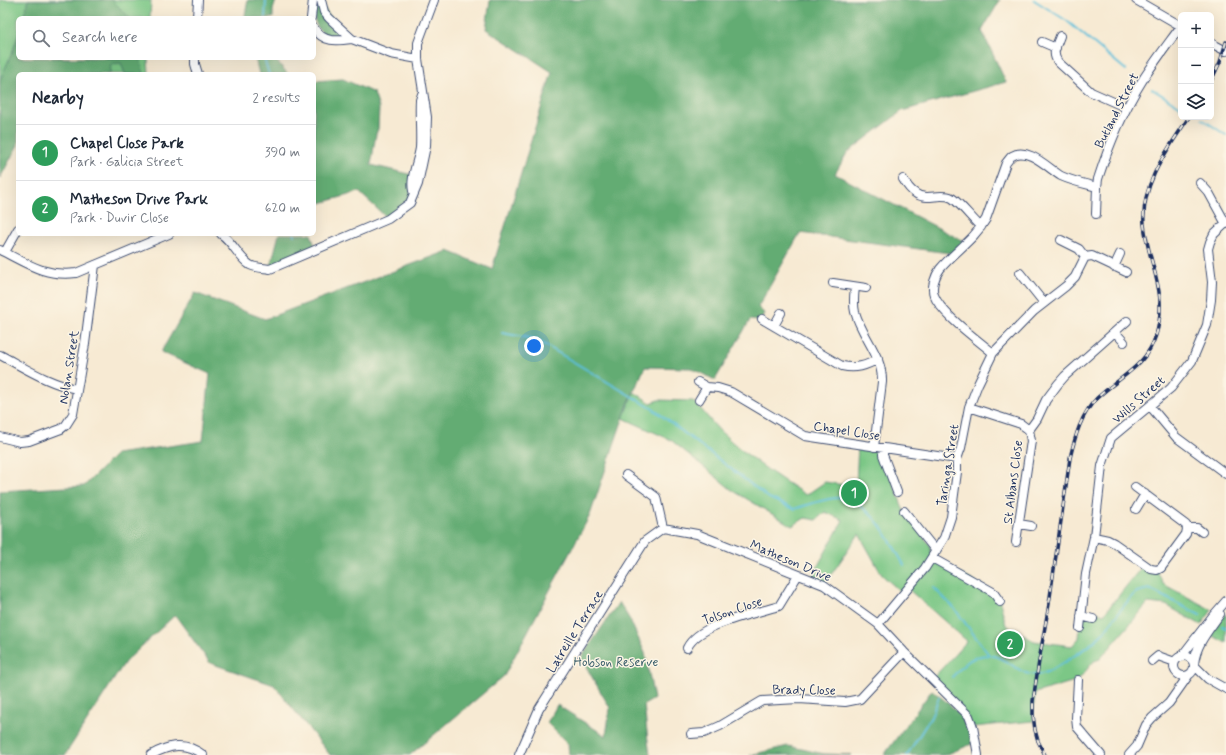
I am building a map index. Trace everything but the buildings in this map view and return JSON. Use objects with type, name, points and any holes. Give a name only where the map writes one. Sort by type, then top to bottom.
[{"type":"street","points":[[197,16],[198,0]]},
{"type":"street","points":[[311,16],[313,0]]},
{"type":"street","points":[[321,0],[324,12],[352,39],[391,54],[418,60]]},
{"type":"street","points":[[226,236],[234,249],[251,265],[270,269],[388,219],[410,203],[418,184],[426,146],[427,117],[418,60],[418,43],[434,0]]},
{"type":"street","points":[[1136,0],[1149,3],[1178,24]]},
{"type":"street","points":[[316,30],[326,39],[339,41],[352,39]]},
{"type":"street","name":"Butland Street","points":[[1096,214],[1097,187],[1105,158],[1127,108],[1142,81],[1178,30]]},
{"type":"street","points":[[1060,36],[1054,56],[1058,62],[1096,95],[1127,108]]},
{"type":"street","points":[[1042,42],[1056,48]]},
{"type":"street","points":[[1214,45],[1226,51]]},
{"type":"street","points":[[195,60],[197,72]]},
{"type":"street","points":[[993,353],[951,317],[938,304],[933,294],[934,283],[940,269],[975,236],[986,219],[1006,163],[1012,156],[1020,153],[1030,155],[1061,176],[1097,187]]},
{"type":"street","points":[[902,179],[914,193],[920,196],[926,198],[945,196],[952,198],[981,227]]},
{"type":"street","points":[[1200,183],[1209,192],[1226,224]]},
{"type":"street","name":"Wills Street","points":[[1080,628],[1086,574],[1094,537],[1102,466],[1111,438],[1171,388],[1192,360],[1207,325],[1211,300],[1212,282],[1208,249],[1214,234],[1226,224]]},
{"type":"street","points":[[16,232],[2,251],[31,267],[54,274],[65,275],[76,273],[164,236]]},
{"type":"street","points":[[1061,240],[1079,249],[1085,257],[1092,256],[1126,272]]},
{"type":"street","points":[[1114,266],[1120,254]]},
{"type":"street","name":"Taringa Street","points":[[878,624],[934,555],[944,538],[951,517],[957,472],[957,459],[961,448],[969,406],[993,353],[1020,324],[1075,277],[1085,257]]},
{"type":"street","name":"Nolan Street","points":[[0,437],[20,442],[29,441],[61,429],[66,425],[73,414],[95,265]]},
{"type":"street","points":[[1020,273],[1044,303]]},
{"type":"street","points":[[833,284],[866,288]]},
{"type":"street","points":[[855,287],[854,311],[860,328],[878,359],[882,372],[874,447]]},
{"type":"street","points":[[774,326],[781,313]]},
{"type":"street","points":[[762,319],[842,366],[851,368],[861,367],[878,359]]},
{"type":"street","name":"St Albans Close","points":[[1016,542],[1031,441],[1029,430],[1037,419],[1046,400],[1065,376],[1128,321]]},
{"type":"street","points":[[1115,332],[1124,342]]},
{"type":"street","points":[[0,355],[51,382],[77,389]]},
{"type":"street","name":"Chapel Close","points":[[698,382],[707,387],[718,388],[731,392],[805,436],[957,459]]},
{"type":"street","points":[[699,400],[707,387]]},
{"type":"street","points":[[969,406],[1022,424],[1029,430]]},
{"type":"street","points":[[1150,406],[1176,437],[1226,474]]},
{"type":"street","points":[[883,448],[883,455],[897,492]]},
{"type":"street","points":[[626,475],[656,496],[663,528]]},
{"type":"street","points":[[1094,537],[1114,543],[1151,569],[1158,570],[1161,568],[1186,534],[1187,528],[1183,521],[1135,487]]},
{"type":"street","points":[[1136,509],[1145,494]]},
{"type":"street","points":[[904,510],[934,555],[993,592],[1000,602]]},
{"type":"street","points":[[1019,524],[1031,526]]},
{"type":"street","name":"Matheson Drive","points":[[663,528],[697,534],[798,576],[824,585],[878,624],[904,652],[969,716],[978,755]]},
{"type":"street","name":"Latreille Terrace","points":[[519,755],[539,709],[645,541],[663,528]]},
{"type":"street","points":[[1187,528],[1197,528],[1202,532]]},
{"type":"street","name":"Tolson Close","points":[[687,648],[700,632],[718,624],[779,606],[798,576]]},
{"type":"street","points":[[1176,692],[1177,663],[1226,601]]},
{"type":"street","points":[[1129,755],[1137,746],[1146,725],[1169,703],[1188,675],[1193,671],[1195,653],[1198,647],[1226,605]]},
{"type":"street","points":[[1081,616],[1093,619]]},
{"type":"street","name":"Brady Close","points":[[691,734],[704,733],[720,726],[762,701],[799,699],[845,702],[860,699],[904,652]]},
{"type":"street","points":[[1152,661],[1158,656],[1177,663],[1189,657],[1208,680]]},
{"type":"street","points":[[1177,663],[1178,675],[1188,675],[1208,680],[1226,689]]},
{"type":"street","points":[[1078,680],[1077,727],[1101,755]]},
{"type":"street","points":[[151,755],[164,748],[181,745],[197,750],[203,755]]},
{"type":"green space","points":[[0,0],[151,0],[150,16],[16,16],[16,60],[148,60],[149,72],[16,72],[16,84],[0,168]]},
{"type":"green space","points":[[28,0],[112,0],[128,16],[24,16]]},
{"type":"green space","points":[[248,0],[276,0],[273,16],[245,15]]},
{"type":"green space","points":[[315,0],[318,0],[344,35],[338,39],[323,33],[317,27],[314,9]]},
{"type":"green space","points":[[490,0],[1000,0],[982,31],[1006,82],[902,111],[847,153],[835,174],[967,243],[956,254],[800,233],[758,307],[764,313],[760,321],[750,320],[715,380],[691,368],[645,367],[628,404],[590,515],[504,676],[410,755],[330,755],[274,685],[210,663],[175,615],[125,662],[65,755],[0,755],[0,491],[84,486],[116,454],[203,441],[210,374],[161,352],[195,293],[265,319],[448,251],[492,269],[552,72],[486,29]]},
{"type":"green space","points":[[16,41],[16,60],[140,60],[144,72],[124,72],[121,63],[111,64],[110,72],[16,72],[16,149],[0,178],[0,80]]},
{"type":"green space","points":[[256,60],[276,60],[286,72],[258,72]]},
{"type":"green space","points":[[343,79],[374,93],[379,108],[378,129],[371,165],[413,175],[414,194],[388,219],[359,192],[316,204],[316,81]]},
{"type":"green space","points":[[278,236],[312,236],[316,249],[270,269]]},
{"type":"green space","points":[[634,392],[651,403],[658,400],[693,401],[720,431],[740,449],[772,473],[806,495],[825,482],[856,487],[858,444],[883,448],[883,455],[904,511],[930,545],[932,558],[993,592],[1000,602],[1006,625],[1034,641],[1072,646],[1079,638],[1082,610],[1104,614],[1144,564],[1157,570],[1163,584],[1212,610],[1201,625],[1166,605],[1148,603],[1100,659],[1094,661],[1078,680],[1035,693],[1033,721],[973,727],[933,678],[967,641],[908,589],[903,594],[882,575],[859,534],[824,585],[810,580],[843,520],[825,512],[816,520],[805,518],[792,526],[732,490],[671,440],[623,418]]},
{"type":"green space","name":"Hobson Reserve","points":[[619,602],[630,620],[645,653],[654,699],[644,705],[650,755],[569,755],[568,744],[547,723],[557,705],[606,736],[610,708],[581,658]]},
{"type":"green space","points":[[1224,615],[1226,615],[1226,643],[1211,635]]},
{"type":"green space","points":[[932,690],[958,713],[966,726],[972,744],[945,755],[884,755]]},
{"type":"green space","points":[[788,746],[824,754],[851,755],[750,755]]},
{"type":"waterway","points":[[265,16],[266,0]]},
{"type":"waterway","points":[[1034,0],[1067,21],[1126,70]]},
{"type":"waterway","points":[[265,60],[268,72]]},
{"type":"waterway","points":[[1152,89],[1178,105]]},
{"type":"waterway","points":[[1204,120],[1226,135]]},
{"type":"waterway","points":[[502,333],[535,339],[653,409],[769,498],[794,509],[834,498],[851,501],[870,514],[879,524],[904,565]]},
{"type":"waterway","points":[[934,588],[954,608],[989,655]]},
{"type":"waterway","points":[[952,677],[970,660],[982,656],[1000,658],[1032,675],[1048,672],[1074,656],[1099,637],[1120,610],[1137,592],[1149,589],[1200,615]]},
{"type":"waterway","points":[[1222,626],[1226,628]]},
{"type":"waterway","points":[[907,755],[931,717],[939,697]]},
{"type":"railway","points":[[1214,75],[1220,62],[1226,42]]},
{"type":"railway","points":[[1045,755],[1038,741],[1035,730],[1033,701],[1049,604],[1070,458],[1079,426],[1091,404],[1139,363],[1146,355],[1156,335],[1159,320],[1159,292],[1146,238],[1144,209],[1151,181],[1165,154],[1187,120]]},
{"type":"place","name":"Chapel Close Park","points":[[854,493]]},
{"type":"place","name":"Matheson Drive Park","points":[[1010,644]]}]
